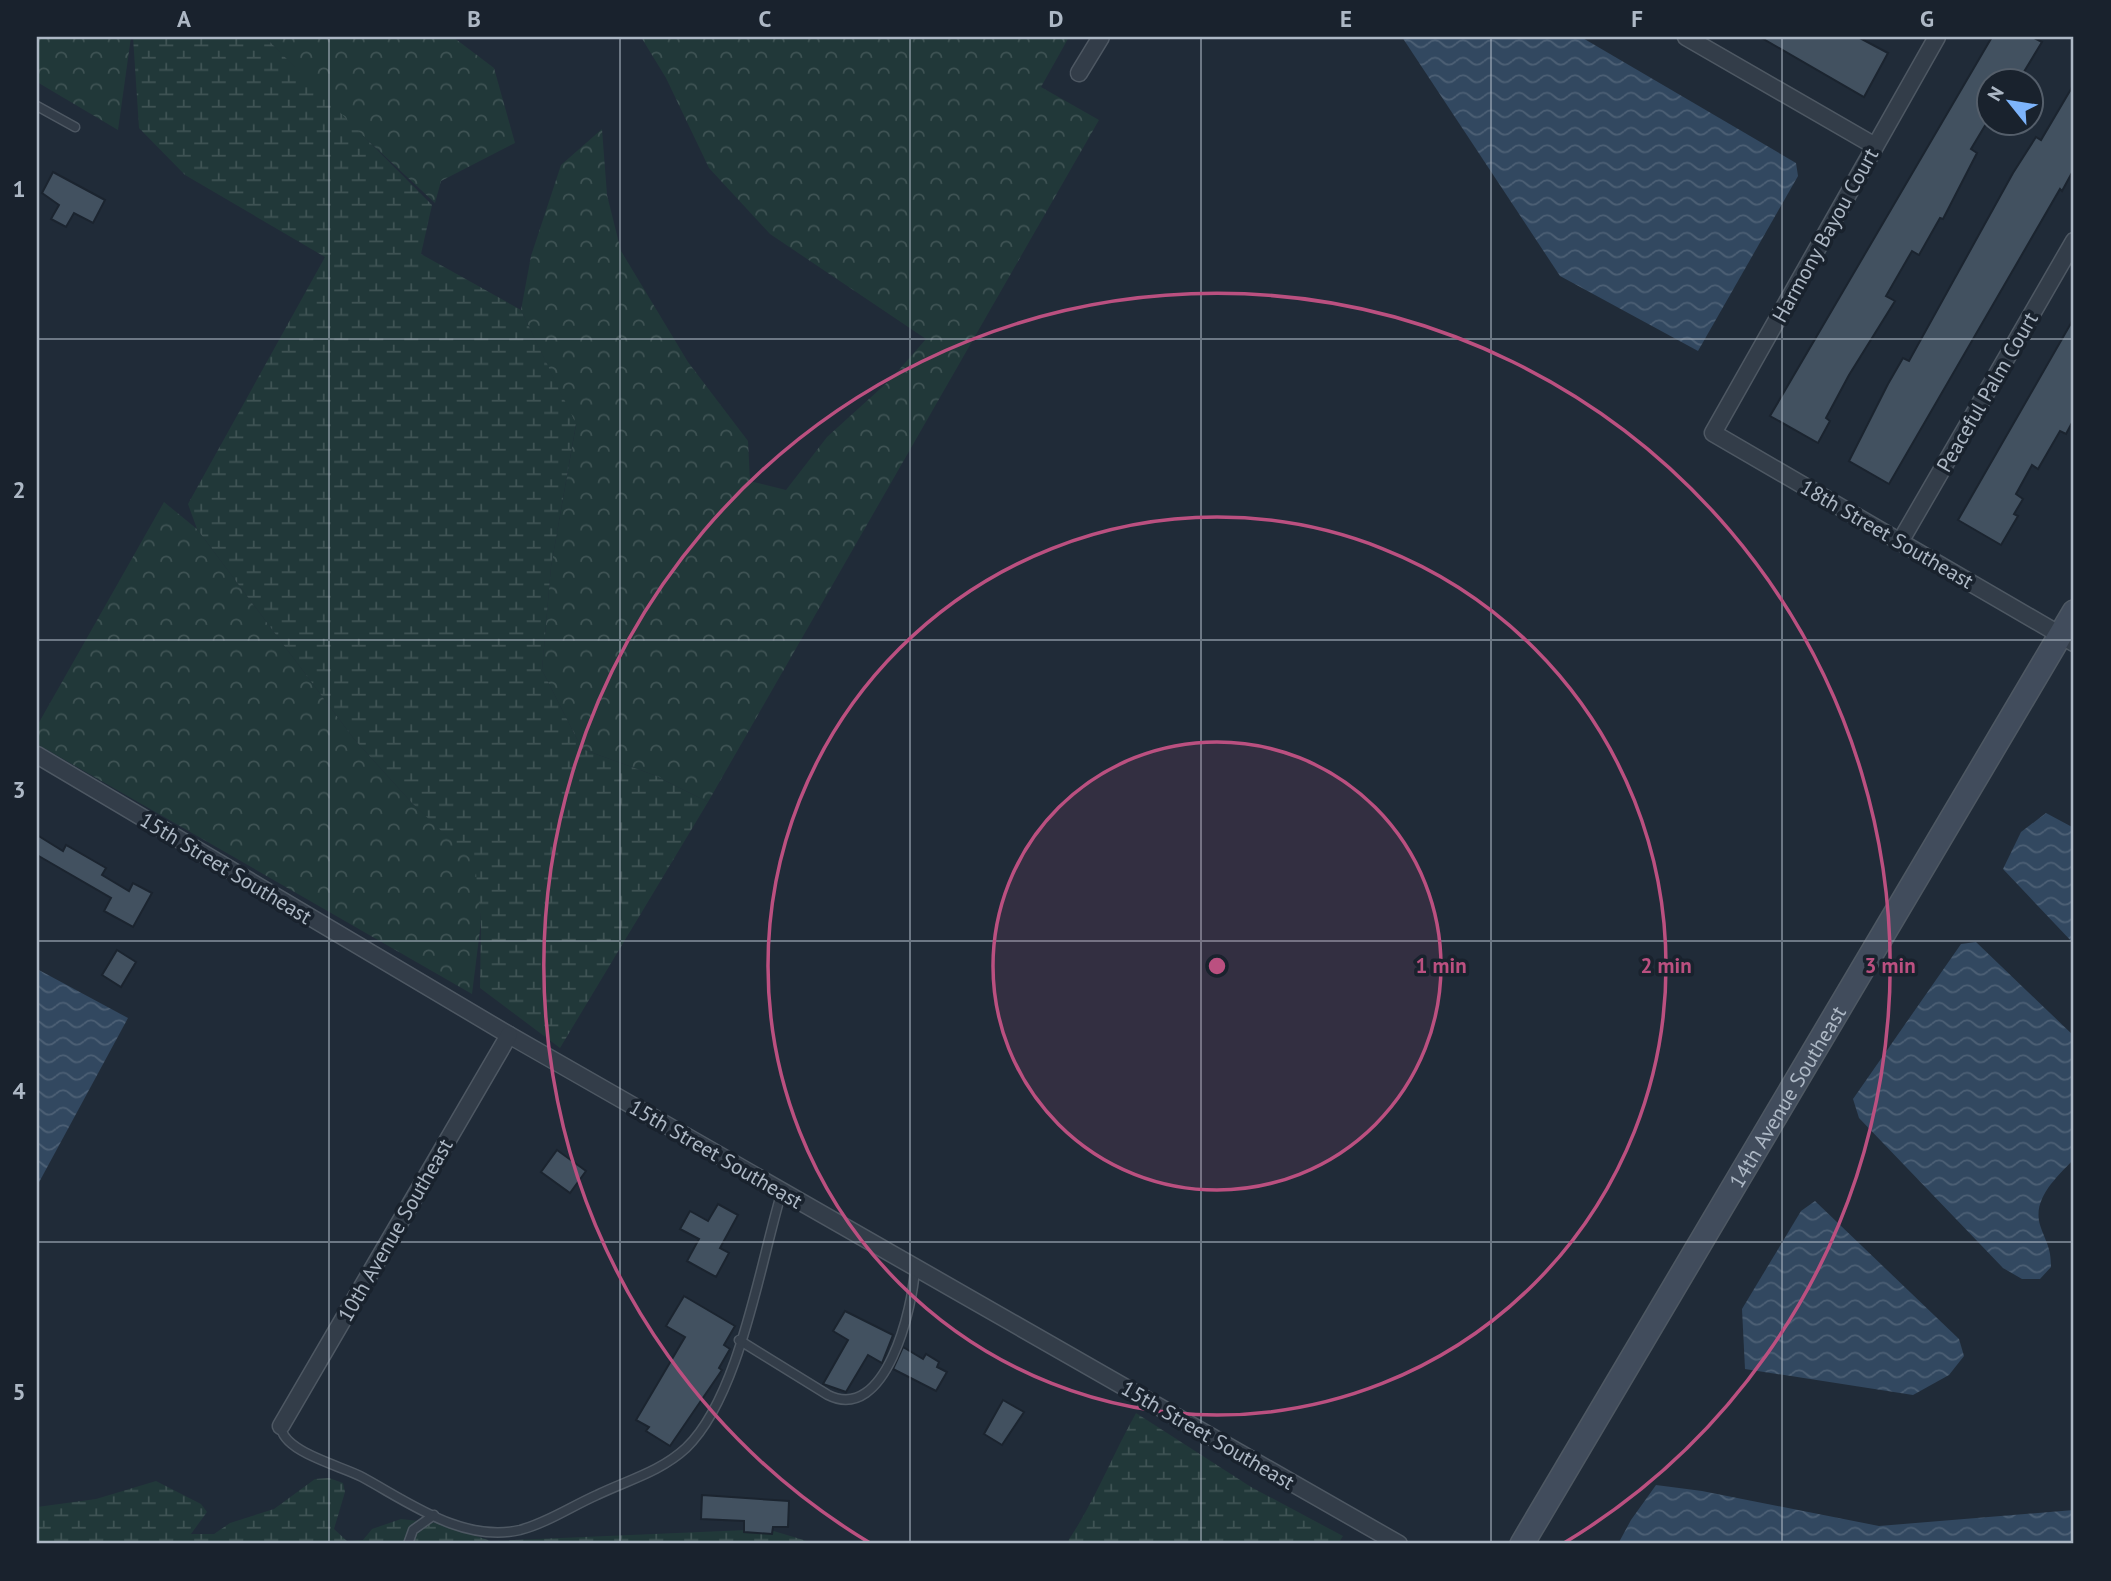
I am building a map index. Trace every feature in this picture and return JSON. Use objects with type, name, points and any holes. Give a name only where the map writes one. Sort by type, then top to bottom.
[{"type":"street","points":[[1079,73],[1101,37]]},
{"type":"street","points":[[1686,37],[1875,146]]},
{"type":"street","name":"Harmony Bayou Court","points":[[1713,433],[1937,37]]},
{"type":"street","name":"Peaceful Palm Court","points":[[1900,542],[2074,241]]},
{"type":"street","name":"18th Street Southeast","points":[[1713,433],[2067,639]]},
{"type":"street","name":"14th Avenue Southeast","points":[[1522,1544],[2067,639],[2074,612]]},
{"type":"street","name":"15th Street Southeast","points":[[37,755],[509,1035],[1399,1544]]},
{"type":"street","name":"10th Avenue Southeast","points":[[281,1426],[509,1035]]},
{"type":"lane","points":[[37,106],[75,127]]},
{"type":"lane","points":[[281,1426],[286,1440],[296,1448],[348,1470],[452,1524],[490,1533],[519,1530],[657,1469],[686,1447],[708,1419],[740,1340],[782,1191]]},
{"type":"lane","points":[[740,1340],[828,1395],[841,1402],[850,1402],[882,1377],[894,1353],[907,1322],[915,1267]]},
{"type":"lane","points":[[408,1544],[413,1530],[434,1515]]},
{"type":"green space","points":[[37,37],[131,37],[118,130],[37,82]]},
{"type":"green space","points":[[133,37],[265,37],[432,205],[421,254],[521,310],[576,424],[551,567],[542,670],[582,749],[654,775],[708,802],[560,1048],[480,988],[481,922],[475,863],[412,803],[354,739],[197,529],[188,504],[325,257],[185,175],[139,128]]},
{"type":"green space","points":[[265,37],[453,37],[494,68],[515,143],[441,181],[435,203],[348,122]]},
{"type":"green space","points":[[641,37],[1069,37],[1041,87],[1099,120],[708,802],[654,775],[582,749],[542,670],[551,567],[576,425],[521,310],[531,256],[561,165],[602,129],[607,195],[621,251],[688,362],[748,441],[750,481],[786,490],[827,437],[891,379],[926,339],[770,234],[709,168],[666,78]]},
{"type":"green space","points":[[164,502],[197,529],[354,739],[412,803],[476,863],[481,922],[472,994],[37,744],[37,726]]},
{"type":"green space","points":[[1136,1413],[1251,1487],[1343,1536],[1338,1544],[1066,1544]]},
{"type":"green space","points":[[329,1478],[343,1483],[345,1492],[334,1529],[347,1541],[363,1540],[372,1529],[401,1519],[437,1523],[491,1541],[767,1529],[817,1544],[37,1544],[37,1507],[96,1499],[156,1481],[201,1504],[207,1512],[191,1534],[214,1534],[230,1523],[274,1509],[315,1479]]},
{"type":"water","points":[[1402,37],[1581,37],[1796,163],[1798,176],[1698,351],[1560,276]]},
{"type":"water","points":[[2046,813],[2074,828],[2074,944],[2003,869],[2021,832]]},
{"type":"water","points":[[1976,942],[2074,1036],[2074,1159],[2048,1188],[2040,1206],[2040,1225],[2049,1250],[2051,1267],[2040,1279],[2022,1279],[2003,1268],[1859,1118],[1853,1099],[1961,944]]},
{"type":"water","points":[[37,969],[128,1018],[37,1186]]},
{"type":"water","points":[[1815,1201],[1959,1339],[1964,1356],[1949,1375],[1913,1395],[1745,1369],[1742,1309],[1801,1211]]},
{"type":"water","points":[[1656,1485],[1702,1491],[1879,1526],[2074,1510],[2074,1544],[1618,1544]]},
{"type":"building","points":[[1760,37],[1858,37],[1888,53],[1864,97]]},
{"type":"building","points":[[1992,37],[2032,37],[2042,42],[2027,66],[1975,66]]},
{"type":"building","points":[[1974,68],[1974,136],[1979,136],[1971,149],[1977,153],[1943,219],[1940,218],[1919,255],[1912,251],[1886,296],[1895,301],[1849,375],[1826,418],[1830,421],[1818,443],[1770,416]]},
{"type":"building","points":[[2074,84],[2074,169],[1889,484],[1849,461],[1888,384],[1903,358],[1909,361],[2013,173],[2036,137],[2041,140]]},
{"type":"building","points":[[53,172],[105,200],[93,223],[74,213],[66,227],[51,219],[59,205],[42,193]]},
{"type":"building","points":[[2074,318],[2074,419],[2066,434],[2060,431],[2038,469],[2032,465],[2016,494],[2023,499],[2014,514],[2018,516],[2001,545],[1958,520]]},
{"type":"building","points":[[37,835],[63,851],[66,845],[106,868],[102,875],[129,891],[133,883],[152,893],[133,927],[104,911],[111,898],[37,855]]},
{"type":"building","points":[[117,950],[136,962],[121,987],[102,975]]},
{"type":"building","points":[[557,1150],[586,1171],[570,1193],[541,1172]]},
{"type":"building","points":[[718,1204],[738,1215],[720,1248],[729,1253],[716,1277],[687,1261],[699,1239],[680,1229],[690,1211],[708,1221]]},
{"type":"building","points":[[684,1296],[735,1326],[724,1345],[730,1349],[719,1368],[722,1370],[670,1446],[646,1431],[649,1427],[636,1420],[685,1337],[666,1326]]},
{"type":"building","points":[[845,1311],[893,1335],[882,1363],[868,1355],[846,1392],[823,1384],[848,1340],[833,1331]]},
{"type":"building","points":[[903,1347],[923,1359],[926,1354],[939,1362],[937,1367],[947,1372],[936,1391],[893,1369]]},
{"type":"building","points":[[1003,1400],[1024,1412],[1002,1445],[984,1434]]},
{"type":"building","points":[[702,1495],[789,1501],[788,1527],[773,1527],[772,1534],[744,1532],[744,1521],[701,1519]]}]
